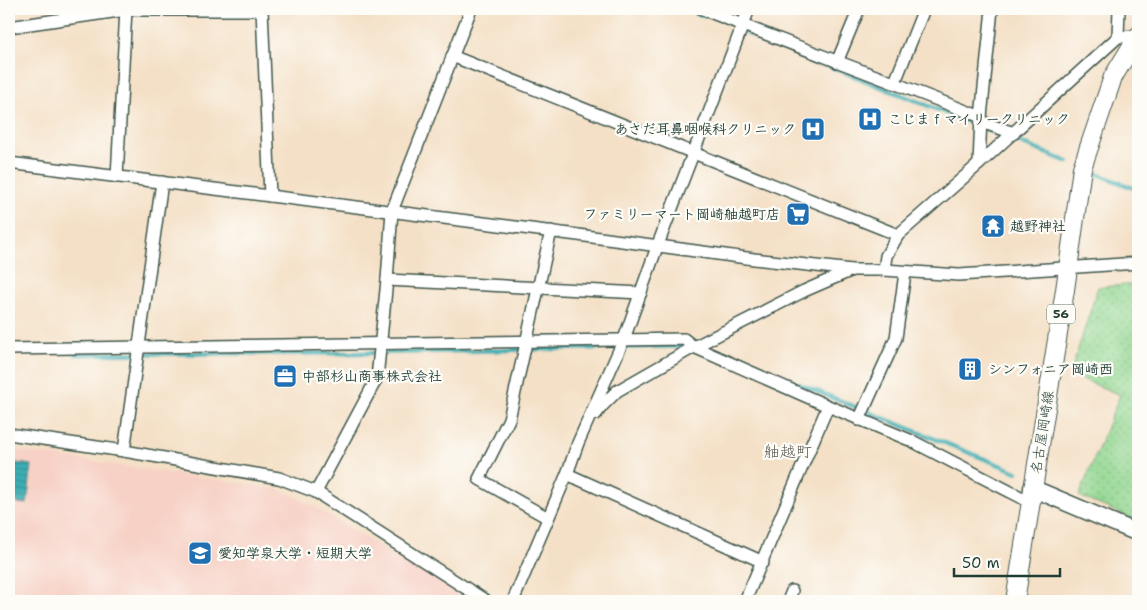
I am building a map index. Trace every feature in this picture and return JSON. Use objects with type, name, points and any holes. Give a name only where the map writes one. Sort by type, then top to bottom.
[{"type":"main road","name":"名古屋岡崎線","points":[[1014,601],[1055,353],[1082,168],[1113,77],[1138,36]]},
{"type":"street","points":[[9,26],[126,10],[262,9],[270,196]]},
{"type":"street","points":[[316,492],[377,378],[392,211],[471,9]]},
{"type":"street","points":[[702,9],[837,62],[894,82],[1010,137]]},
{"type":"street","points":[[513,601],[567,474],[578,443],[624,339],[657,247],[749,9]]},
{"type":"street","points":[[837,62],[858,9]]},
{"type":"street","points":[[894,82],[924,9]]},
{"type":"street","points":[[979,164],[992,9]]},
{"type":"street","points":[[1118,37],[1119,9]]},
{"type":"street","points":[[117,178],[126,10]]},
{"type":"street","points":[[884,270],[886,256],[898,235],[1010,137],[1118,37],[1138,36]]},
{"type":"street","points":[[452,56],[898,235]]},
{"type":"street","points":[[9,163],[392,211],[657,247],[852,270],[884,270],[905,273],[958,275],[1138,263]]},
{"type":"street","points":[[124,451],[162,182]]},
{"type":"street","points":[[548,518],[479,479],[509,419],[551,232]]},
{"type":"street","points":[[578,443],[602,406],[617,391],[694,347],[804,291],[852,270]]},
{"type":"street","points":[[859,420],[896,338],[905,273]]},
{"type":"street","points":[[387,280],[641,294]]},
{"type":"street","points":[[9,349],[684,339],[694,347],[859,420],[912,441],[1031,495],[1138,533]]},
{"type":"street","points":[[745,601],[828,406]]},
{"type":"street","points":[[9,434],[124,451],[279,478],[316,492],[486,601]]},
{"type":"street","points":[[567,474],[762,562]]},
{"type":"shaded area","name":"愛知学泉大学・短期大学","points":[[9,449],[279,489],[311,505],[471,601],[9,601]]},
{"type":"green space","points":[[1138,284],[1138,521],[1079,496],[1120,395],[1070,374],[1098,287]]},
{"type":"water","points":[[9,462],[32,465],[27,504],[9,502]]},
{"type":"waterway","points":[[687,9],[704,16]]},
{"type":"waterway","points":[[747,33],[1068,162]]},
{"type":"waterway","points":[[1098,174],[1138,190]]},
{"type":"waterway","points":[[76,354],[377,353],[688,346]]},
{"type":"waterway","points":[[717,351],[1017,472]]},
{"type":"place","name":"こじまｆマイリークリニック","points":[[870,119]]},
{"type":"place","name":"あさだ耳鼻咽喉科クリニック","points":[[813,129]]},
{"type":"place","name":"ファミリーマート岡崎舳越町店","points":[[798,214]]},
{"type":"place","name":"越野神社","points":[[993,226]]},
{"type":"place","name":"シンフォニア岡崎西","points":[[970,369]]},
{"type":"place","name":"中部杉山商事株式会社","points":[[285,376]]},
{"type":"place","name":"愛知学泉大学・短期大学","points":[[200,553]]},
{"type":"district","name":"舳越町","points":[[788,451]]}]
